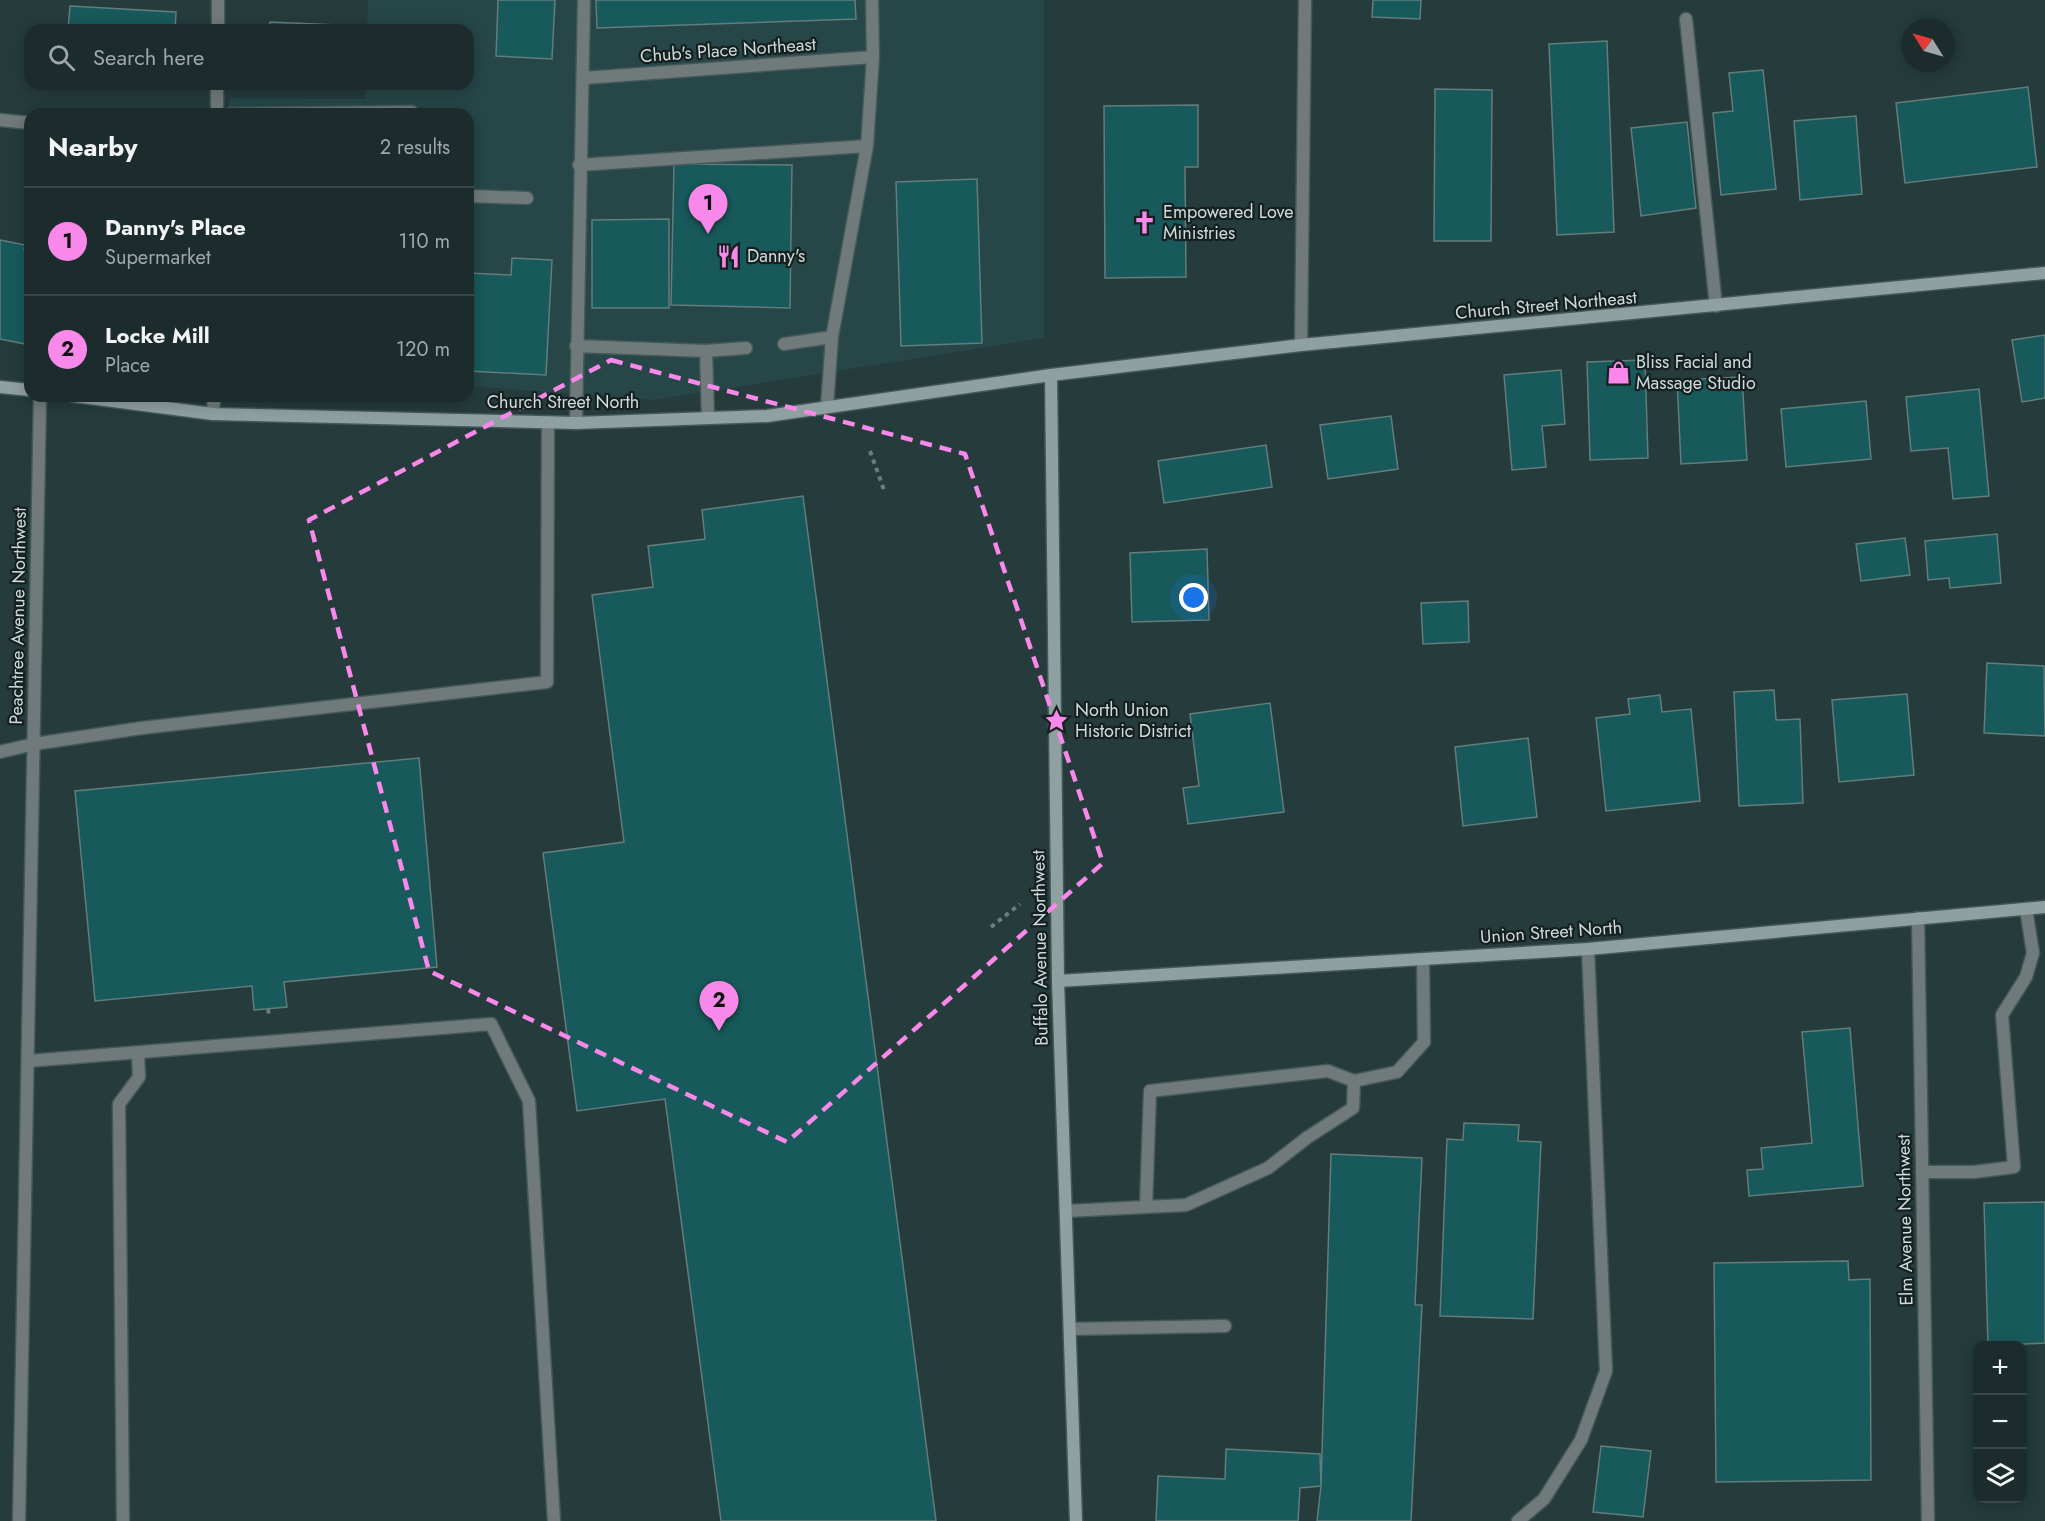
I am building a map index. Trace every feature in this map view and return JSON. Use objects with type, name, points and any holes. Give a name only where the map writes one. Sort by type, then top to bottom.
[{"type":"street","points":[[218,0],[218,24]]},
{"type":"street","points":[[576,423],[579,165],[584,78],[584,0]]},
{"type":"street","points":[[827,407],[832,338],[867,146],[873,57],[872,0]]},
{"type":"street","points":[[1301,345],[1305,0]]},
{"type":"street","points":[[1686,19],[1716,306]]},
{"type":"street","name":"Chub's Place Northeast","points":[[584,78],[873,57]]},
{"type":"street","points":[[216,108],[217,90]]},
{"type":"street","points":[[0,120],[24,122]]},
{"type":"street","points":[[579,165],[867,146]]},
{"type":"street","points":[[474,196],[526,198]]},
{"type":"street","name":"Church Street Northeast","points":[[1051,375],[1301,345],[2045,273]]},
{"type":"street","points":[[784,344],[832,338]]},
{"type":"street","points":[[576,346],[706,351],[746,348]]},
{"type":"street","points":[[706,351],[708,418]]},
{"type":"street","name":"Church Street North","points":[[155,402],[213,414],[576,423],[767,416],[1051,375]]},
{"type":"street","name":"Buffalo Avenue Northwest","points":[[1051,375],[1058,981],[1076,1521]]},
{"type":"street","points":[[0,387],[24,389]]},
{"type":"street","name":"Peachtree Avenue Northwest","points":[[19,1521],[40,402]]},
{"type":"street","points":[[213,414],[214,402]]},
{"type":"street","points":[[0,752],[34,744],[142,728],[548,682],[548,422]]},
{"type":"street","name":"Union Street North","points":[[1058,981],[1588,948],[2045,907]]},
{"type":"street","points":[[1922,1172],[1974,1173],[2014,1167],[2002,1015],[2026,977],[2032,953],[2026,909]]},
{"type":"street","name":"Elm Avenue Northwest","points":[[1918,918],[1928,1521]]},
{"type":"street","points":[[1518,1521],[1544,1499],[1581,1440],[1606,1371],[1588,948]]},
{"type":"street","points":[[1146,1207],[1150,1091],[1328,1071],[1354,1081],[1397,1072],[1424,1042],[1423,958]]},
{"type":"street","points":[[28,1061],[491,1024],[529,1101],[554,1521]]},
{"type":"street","points":[[123,1521],[119,1104],[139,1077],[138,1054]]},
{"type":"street","points":[[1066,1211],[1186,1205],[1268,1168],[1308,1137],[1353,1108],[1354,1081]]},
{"type":"street","points":[[1070,1329],[1226,1326]]},
{"type":"path","points":[[870,452],[884,490]]},
{"type":"path","points":[[991,927],[1020,904]]},
{"type":"path","points":[[268,1009],[269,1017]]},
{"type":"highlighted area","points":[[611,360],[965,454],[1103,863],[787,1142],[429,971],[309,520]]},
{"type":"shaded area","points":[[368,0],[1044,0],[1044,338],[655,400],[474,386],[474,108],[229,108],[230,98],[366,99],[366,90],[474,90],[474,24],[367,24]]},
{"type":"building","points":[[498,0],[555,0],[552,59],[496,56]]},
{"type":"building","points":[[596,0],[855,0],[856,19],[597,28]]},
{"type":"building","points":[[1373,0],[1421,0],[1420,19],[1372,17]]},
{"type":"building","points":[[70,6],[176,12],[175,24],[68,24]]},
{"type":"building","points":[[270,22],[315,24],[270,24]]},
{"type":"building","points":[[1607,41],[1614,232],[1557,235],[1549,44]]},
{"type":"building","points":[[1763,70],[1776,189],[1721,195],[1713,113],[1733,111],[1729,73]]},
{"type":"building","points":[[2028,87],[2037,167],[1905,183],[1896,103]]},
{"type":"building","points":[[1435,89],[1492,90],[1491,241],[1434,241]]},
{"type":"building","name":"Empowered Love Ministries","points":[[1198,105],[1198,167],[1185,167],[1186,277],[1105,278],[1104,106]]},
{"type":"building","points":[[1856,116],[1862,194],[1800,200],[1794,121]]},
{"type":"building","points":[[1687,122],[1696,208],[1641,216],[1631,128]]},
{"type":"building","points":[[674,164],[792,165],[790,308],[671,305]]},
{"type":"building","points":[[977,179],[982,343],[901,346],[896,182]]},
{"type":"building","points":[[669,219],[669,308],[592,308],[592,220]]},
{"type":"building","points":[[0,240],[24,245],[24,344],[0,339]]},
{"type":"building","points":[[512,258],[552,260],[546,375],[474,371],[474,273],[511,275]]},
{"type":"building","points":[[2045,335],[2045,398],[2022,402],[2012,340]]},
{"type":"building","points":[[1645,360],[1648,458],[1590,460],[1587,362]]},
{"type":"building","points":[[1561,370],[1565,424],[1542,426],[1546,467],[1512,470],[1504,375]]},
{"type":"building","points":[[1742,377],[1747,460],[1681,464],[1677,380]]},
{"type":"building","points":[[1979,389],[1989,496],[1953,499],[1948,448],[1911,451],[1906,397]]},
{"type":"building","points":[[1866,401],[1871,459],[1786,467],[1781,409]]},
{"type":"building","points":[[1391,416],[1398,469],[1328,479],[1320,425]]},
{"type":"building","points":[[1266,445],[1272,487],[1164,503],[1158,461]]},
{"type":"building","points":[[803,496],[936,1521],[721,1521],[665,1099],[577,1111],[543,853],[624,842],[592,595],[653,587],[648,546],[705,539],[702,510]]},
{"type":"building","points":[[1997,534],[2001,583],[1950,588],[1949,578],[1928,580],[1925,541]]},
{"type":"building","points":[[1905,538],[1910,575],[1861,581],[1856,544]]},
{"type":"building","points":[[1207,549],[1209,620],[1132,622],[1130,553]]},
{"type":"building","points":[[1468,601],[1469,642],[1423,644],[1421,603]]},
{"type":"building","points":[[1987,663],[2044,666],[2045,736],[1984,733]]},
{"type":"building","points":[[1774,690],[1776,720],[1800,719],[1803,803],[1739,806],[1734,692]]},
{"type":"building","points":[[1907,694],[1914,775],[1839,782],[1832,700]]},
{"type":"building","points":[[1660,695],[1662,712],[1691,709],[1700,801],[1606,811],[1596,718],[1630,714],[1628,699]]},
{"type":"building","points":[[1270,703],[1284,812],[1188,824],[1183,788],[1199,786],[1190,714]]},
{"type":"building","points":[[1528,738],[1537,817],[1463,826],[1455,747]]},
{"type":"building","points":[[419,758],[437,967],[284,982],[287,1007],[254,1010],[252,986],[95,1001],[75,791]]},
{"type":"building","points":[[1850,1028],[1863,1186],[1749,1196],[1747,1170],[1763,1169],[1761,1148],[1812,1143],[1802,1032]]},
{"type":"building","points":[[1464,1123],[1519,1125],[1518,1141],[1541,1142],[1533,1319],[1440,1316],[1447,1139],[1463,1140]]},
{"type":"building","points":[[1331,1154],[1422,1158],[1415,1305],[1422,1305],[1411,1521],[1317,1521],[1321,1486]]},
{"type":"building","points":[[2045,1202],[2045,1343],[1988,1341],[1984,1203]]},
{"type":"building","points":[[1848,1261],[1849,1280],[1870,1279],[1871,1480],[1716,1482],[1714,1263]]},
{"type":"building","points":[[1601,1446],[1651,1451],[1643,1517],[1593,1512]]},
{"type":"building","points":[[1226,1449],[1320,1454],[1321,1486],[1300,1488],[1298,1521],[1156,1521],[1158,1476],[1225,1479]]},
{"type":"place","name":"Empowered Love Ministries","points":[[1145,222]]},
{"type":"place","name":"Danny's Place","points":[[708,234]]},
{"type":"place","name":"Danny's","points":[[729,256]]},
{"type":"place","name":"Bliss Facial and Massage Studio","points":[[1618,372]]},
{"type":"place","name":"North Union Historic District","points":[[1057,720]]},
{"type":"place","name":"Locke Mill","points":[[719,1031]]}]
